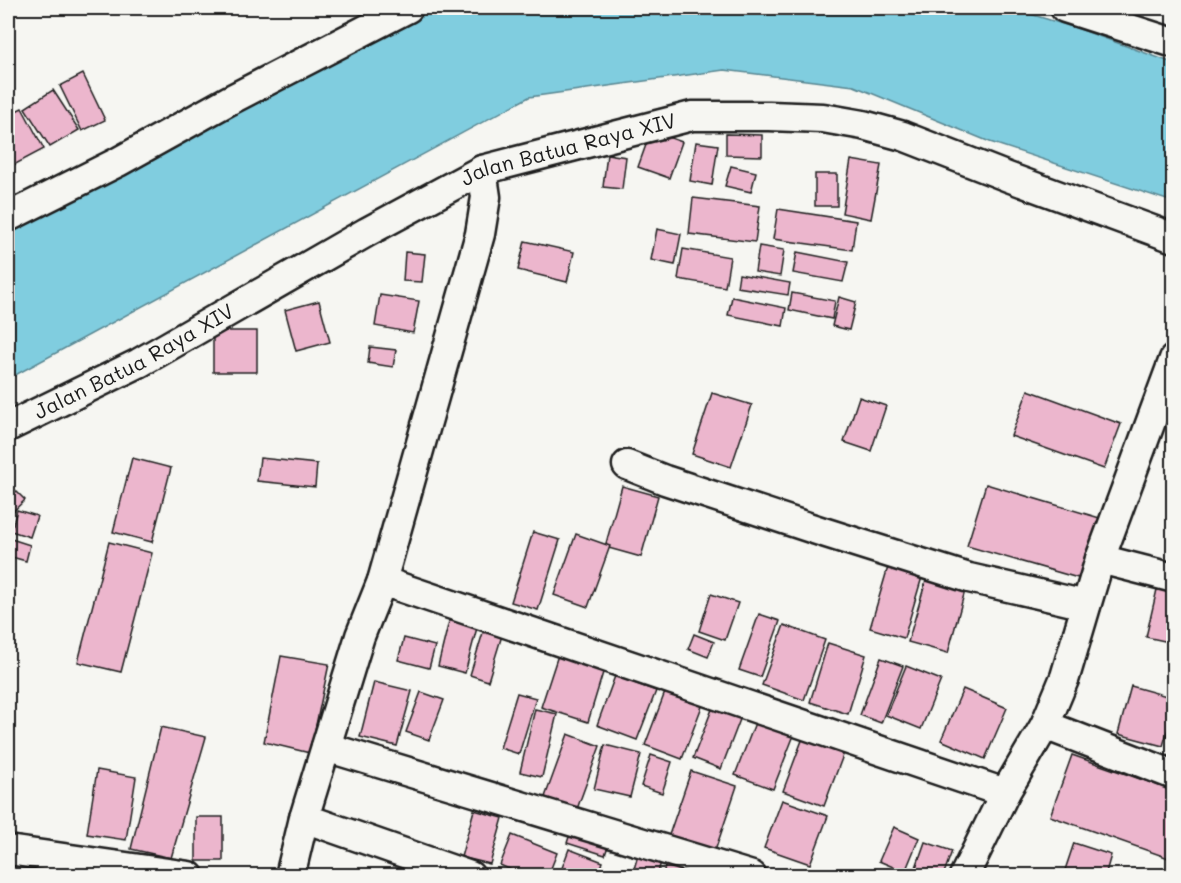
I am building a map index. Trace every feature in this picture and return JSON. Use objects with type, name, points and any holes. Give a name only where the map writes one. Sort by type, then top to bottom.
[{"type":"street","points":[[8,217],[118,162],[228,101],[408,8]]},
{"type":"street","points":[[1065,8],[1173,43]]},
{"type":"street","name":"Jalan Batua Raya XIV","points":[[8,427],[139,363],[367,232],[482,170],[692,116],[824,118],[863,125],[903,136],[1173,238]]},
{"type":"street","points":[[290,876],[304,818],[360,636],[382,581],[480,234],[486,197],[482,170]]},
{"type":"street","points":[[964,876],[1005,793],[1046,725],[1065,677],[1100,560],[1173,359]]},
{"type":"street","points":[[627,465],[665,480],[969,578],[1086,606]]},
{"type":"street","points":[[1100,560],[1173,578]]},
{"type":"street","points":[[382,581],[1005,793]]},
{"type":"street","points":[[1046,725],[1173,775]]},
{"type":"street","points":[[326,747],[752,876]]},
{"type":"street","points":[[304,818],[470,876]]},
{"type":"street","points":[[8,850],[189,876]]},
{"type":"water","points":[[418,8],[1011,8],[1082,30],[1173,63],[1173,202],[990,142],[854,86],[724,70],[529,97],[8,379],[8,231]]},
{"type":"building","points":[[83,74],[105,120],[82,131],[60,86]]},
{"type":"building","points":[[53,90],[79,130],[50,147],[25,108]]},
{"type":"building","points":[[22,108],[44,149],[10,167],[8,162],[8,115]]},
{"type":"building","points":[[651,131],[682,142],[669,178],[638,167]]},
{"type":"building","points":[[726,134],[762,135],[762,156],[726,155]]},
{"type":"building","points":[[696,142],[718,145],[712,185],[690,181]]},
{"type":"building","points":[[607,154],[626,157],[622,189],[603,187]]},
{"type":"building","points":[[851,160],[881,165],[871,219],[842,213]]},
{"type":"building","points":[[731,166],[756,172],[751,192],[725,186]]},
{"type":"building","points":[[815,174],[837,174],[837,206],[815,206]]},
{"type":"building","points":[[693,198],[760,206],[755,242],[689,234]]},
{"type":"building","points":[[778,209],[856,221],[852,250],[773,239]]},
{"type":"building","points":[[657,229],[681,234],[675,265],[651,260]]},
{"type":"building","points":[[525,241],[574,252],[567,282],[518,270]]},
{"type":"building","points":[[759,246],[784,250],[780,276],[755,272]]},
{"type":"building","points":[[683,249],[730,257],[725,287],[678,279]]},
{"type":"building","points":[[405,252],[425,254],[422,282],[403,281]]},
{"type":"building","points":[[797,252],[848,262],[843,282],[793,273]]},
{"type":"building","points":[[739,274],[790,283],[788,295],[737,287]]},
{"type":"building","points":[[792,293],[835,301],[832,319],[789,310]]},
{"type":"building","points":[[380,295],[419,301],[413,333],[375,326]]},
{"type":"building","points":[[732,297],[786,308],[783,326],[728,315]]},
{"type":"building","points":[[839,297],[856,302],[849,330],[832,326]]},
{"type":"building","points":[[319,301],[330,342],[296,351],[285,310]]},
{"type":"building","points":[[213,331],[257,331],[257,372],[213,372]]},
{"type":"building","points":[[370,347],[396,350],[393,367],[368,363]]},
{"type":"building","points":[[1028,390],[1121,424],[1104,469],[1011,436]]},
{"type":"building","points":[[712,393],[752,405],[731,467],[692,454]]},
{"type":"building","points":[[859,397],[886,406],[871,451],[844,442]]},
{"type":"building","points":[[132,458],[171,468],[152,542],[113,532]]},
{"type":"building","points":[[260,458],[317,464],[315,487],[257,481]]},
{"type":"building","points":[[8,483],[25,500],[8,516]]},
{"type":"building","points":[[986,484],[1103,519],[1085,580],[967,546]]},
{"type":"building","points":[[622,486],[658,496],[641,557],[605,547]]},
{"type":"building","points":[[17,510],[37,516],[30,537],[11,531]]},
{"type":"building","points":[[533,532],[560,540],[538,610],[511,602]]},
{"type":"building","points":[[576,534],[610,546],[588,607],[554,595]]},
{"type":"building","points":[[8,538],[30,545],[26,561],[8,556]]},
{"type":"building","points":[[109,542],[152,553],[121,672],[78,662]]},
{"type":"building","points":[[888,567],[922,577],[904,638],[870,628]]},
{"type":"building","points":[[927,577],[966,587],[948,653],[908,642]]},
{"type":"building","points":[[1158,585],[1174,588],[1174,643],[1146,637]]},
{"type":"building","points":[[711,594],[738,603],[725,640],[699,631]]},
{"type":"building","points":[[451,613],[479,620],[465,673],[438,666]]},
{"type":"building","points":[[759,614],[780,621],[760,677],[739,670]]},
{"type":"building","points":[[784,625],[825,640],[804,700],[762,685]]},
{"type":"building","points":[[485,626],[503,632],[488,681],[470,675]]},
{"type":"building","points":[[694,634],[714,642],[708,657],[688,649]]},
{"type":"building","points":[[404,638],[435,646],[429,668],[398,660]]},
{"type":"building","points":[[828,643],[866,655],[848,714],[810,702]]},
{"type":"building","points":[[559,652],[605,666],[588,722],[541,707]]},
{"type":"building","points":[[281,656],[329,664],[310,753],[264,742]]},
{"type":"building","points":[[881,658],[903,666],[881,723],[860,715]]},
{"type":"building","points":[[906,666],[941,680],[921,729],[886,715]]},
{"type":"building","points":[[615,676],[656,691],[637,740],[597,725]]},
{"type":"building","points":[[374,682],[412,691],[397,746],[360,737]]},
{"type":"building","points":[[1131,686],[1174,698],[1174,709],[1163,746],[1118,734]]},
{"type":"building","points":[[667,687],[704,701],[682,759],[645,745]]},
{"type":"building","points":[[963,689],[1007,708],[985,759],[941,740]]},
{"type":"building","points":[[421,692],[444,700],[429,740],[406,732]]},
{"type":"building","points":[[517,693],[536,698],[519,754],[500,748]]},
{"type":"building","points":[[716,699],[744,709],[721,769],[693,758]]},
{"type":"building","points":[[535,709],[557,714],[542,777],[520,772]]},
{"type":"building","points":[[758,715],[796,730],[773,789],[735,775]]},
{"type":"building","points":[[161,727],[206,737],[171,858],[131,849]]},
{"type":"building","points":[[568,734],[600,746],[577,809],[545,797]]},
{"type":"building","points":[[804,735],[845,750],[824,806],[783,791]]},
{"type":"building","points":[[605,745],[641,754],[630,797],[594,789]]},
{"type":"building","points":[[651,755],[672,762],[662,793],[641,786]]},
{"type":"building","points":[[1072,755],[1174,791],[1174,860],[1050,816]]},
{"type":"building","points":[[97,770],[136,777],[126,840],[87,834]]},
{"type":"building","points":[[691,771],[737,786],[715,851],[669,835]]},
{"type":"building","points":[[782,800],[828,816],[810,864],[764,848]]},
{"type":"building","points":[[474,810],[503,818],[490,864],[461,857]]},
{"type":"building","points":[[196,817],[223,817],[223,861],[196,861]]},
{"type":"building","points":[[573,825],[611,837],[605,855],[567,843]]},
{"type":"building","points":[[894,827],[919,838],[905,872],[879,861]]},
{"type":"building","points":[[512,835],[557,853],[548,876],[525,876],[500,865]]},
{"type":"building","points":[[925,842],[952,851],[943,876],[913,876]]},
{"type":"building","points":[[1074,843],[1111,855],[1105,876],[1063,876]]},
{"type":"building","points":[[640,848],[663,855],[657,876],[632,876]]},
{"type":"building","points":[[569,849],[603,862],[598,876],[559,876]]},
{"type":"building","points":[[669,855],[703,866],[700,876],[662,876]]},
{"type":"building","points":[[8,857],[14,858],[11,876],[8,876]]}]
